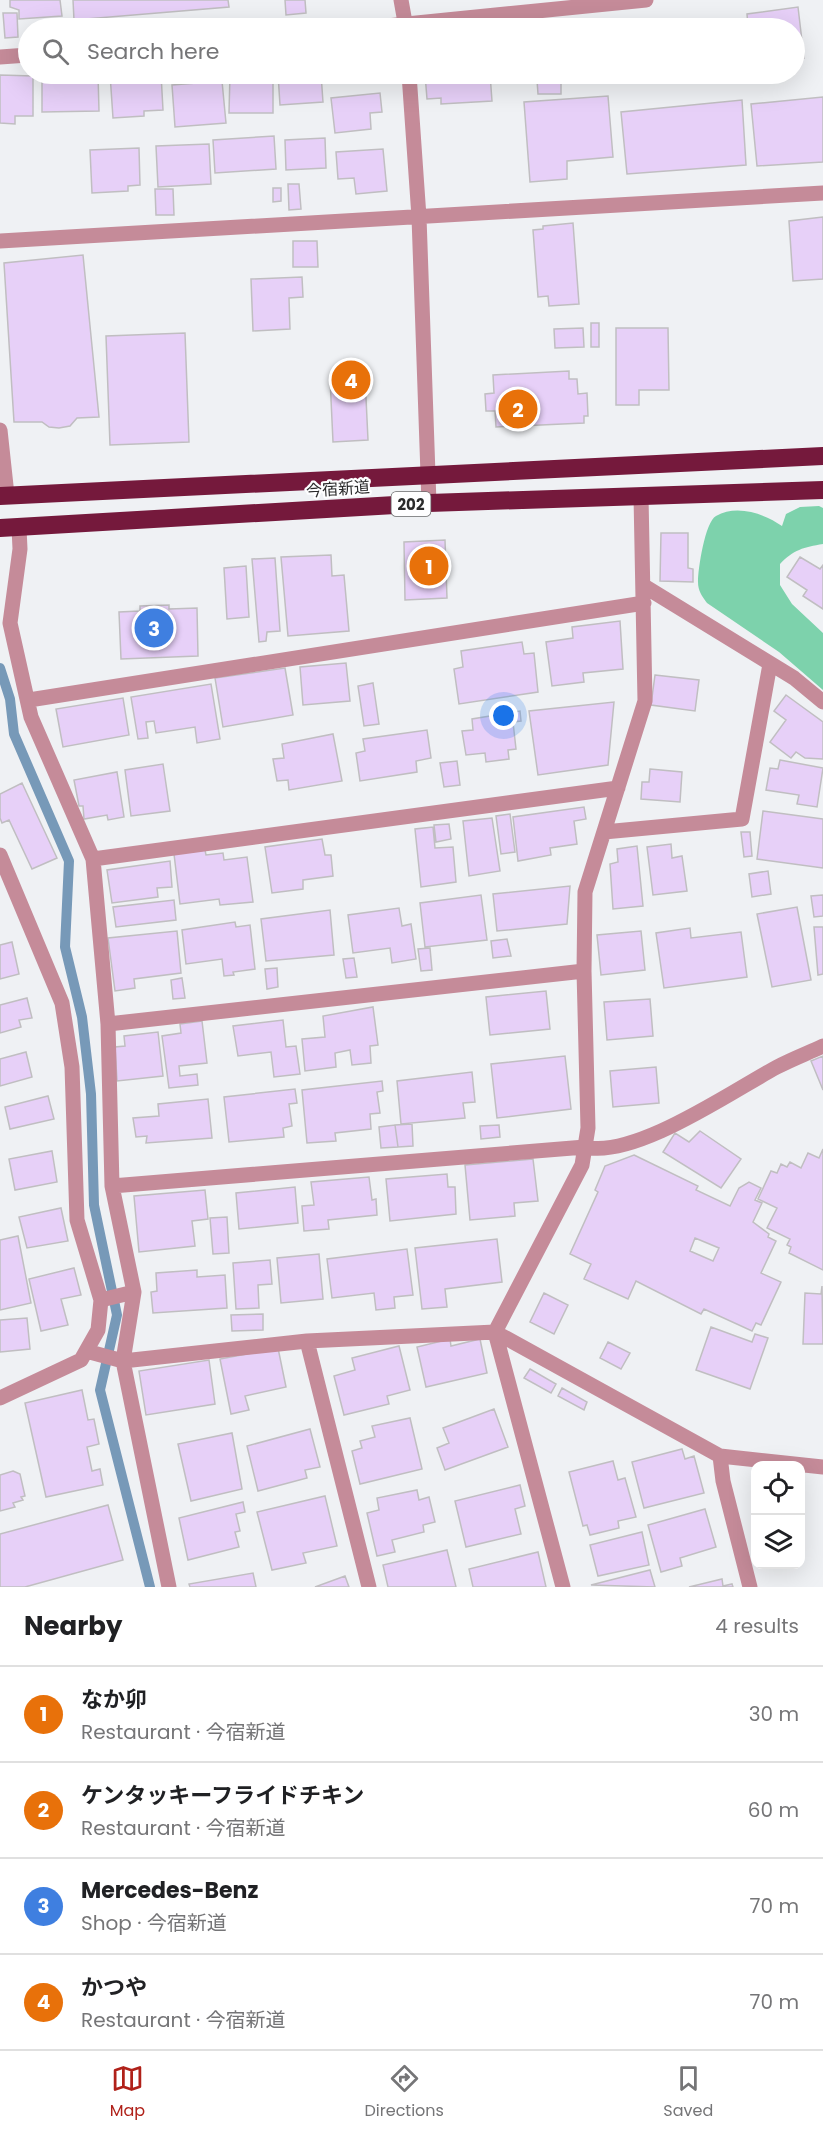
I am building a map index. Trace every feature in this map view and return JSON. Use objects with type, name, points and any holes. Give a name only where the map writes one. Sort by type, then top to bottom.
[{"type":"highway","name":"今宿新道","points":[[3,496],[823,456]]},
{"type":"highway","name":"今宿新道","points":[[0,528],[429,502],[823,490]]},
{"type":"street","points":[[401,0],[404,18]]},
{"type":"street","points":[[486,18],[646,0]]},
{"type":"street","points":[[0,57],[18,56]]},
{"type":"street","points":[[410,84],[419,217],[429,502]]},
{"type":"street","points":[[0,241],[823,193]]},
{"type":"street","points":[[0,430],[3,496]]},
{"type":"street","points":[[563,1587],[495,1332],[582,1165],[588,1128],[584,971],[585,892],[645,701],[641,496]]},
{"type":"street","points":[[19,528],[20,549],[10,623],[32,717],[93,859],[108,1024],[112,1186],[134,1292],[123,1361],[170,1587]]},
{"type":"street","points":[[644,586],[794,678],[823,702]]},
{"type":"street","points":[[29,700],[644,603]]},
{"type":"street","points":[[604,832],[742,819],[770,664]]},
{"type":"street","points":[[93,859],[618,788]]},
{"type":"street","points":[[0,855],[62,1003],[72,1067],[77,1220],[101,1300],[98,1330],[81,1360],[0,1398]]},
{"type":"street","points":[[108,1024],[584,971]]},
{"type":"street","points":[[112,1186],[585,1147],[601,1150],[659,1132],[779,1065],[823,1046]]},
{"type":"street","points":[[101,1300],[134,1292]]},
{"type":"street","points":[[86,1351],[123,1361],[308,1341],[495,1332],[720,1456],[823,1467]]},
{"type":"street","points":[[308,1341],[369,1587]]},
{"type":"street","points":[[720,1456],[723,1481],[750,1587]]},
{"type":"green space","points":[[819,506],[823,508],[823,544],[799,550],[785,559],[780,564],[780,585],[792,604],[823,633],[823,690],[779,652],[707,603],[702,596],[698,582],[705,536],[716,516],[724,512],[750,512],[782,526],[786,514],[800,507]]},
{"type":"building","points":[[10,0],[60,0],[62,16],[19,18],[19,10],[10,7]]},
{"type":"building","points":[[73,0],[228,0],[229,7],[98,18],[74,18]]},
{"type":"building","points":[[285,0],[305,0],[306,13],[286,15]]},
{"type":"building","points":[[798,7],[799,18],[747,18],[747,14]]},
{"type":"building","points":[[3,13],[17,13],[18,37],[5,38]]},
{"type":"building","points":[[0,75],[18,76],[18,84],[33,84],[33,116],[15,116],[15,124],[0,123]]},
{"type":"building","points":[[42,84],[98,84],[99,111],[42,112]]},
{"type":"building","points":[[111,84],[162,84],[163,110],[144,111],[144,116],[113,118]]},
{"type":"building","points":[[222,84],[226,123],[175,127],[172,85]]},
{"type":"building","points":[[230,84],[273,84],[273,113],[229,113]]},
{"type":"building","points":[[279,84],[322,84],[323,102],[280,105]]},
{"type":"building","points":[[426,84],[491,84],[492,101],[441,104],[441,98],[427,99]]},
{"type":"building","points":[[537,84],[561,84],[561,94],[538,94]]},
{"type":"building","points":[[380,93],[382,112],[370,113],[371,129],[335,133],[331,98]]},
{"type":"building","points":[[608,96],[613,157],[567,161],[567,179],[530,182],[524,102]]},
{"type":"building","points":[[823,97],[823,162],[757,166],[751,104]]},
{"type":"building","points":[[742,100],[746,165],[627,174],[621,112]]},
{"type":"building","points":[[274,136],[276,169],[215,173],[213,140]]},
{"type":"building","points":[[325,138],[326,168],[286,170],[285,140]]},
{"type":"building","points":[[209,144],[211,184],[158,187],[156,146]]},
{"type":"building","points":[[139,148],[140,185],[128,186],[128,191],[92,193],[90,150]]},
{"type":"building","points":[[383,149],[387,191],[356,194],[354,178],[338,179],[336,152]]},
{"type":"building","points":[[288,184],[299,184],[301,209],[289,210]]},
{"type":"building","points":[[273,188],[281,188],[281,201],[273,202]]},
{"type":"building","points":[[155,189],[173,189],[174,215],[156,215]]},
{"type":"building","points":[[823,217],[823,279],[793,281],[789,221]]},
{"type":"building","points":[[573,223],[579,304],[549,306],[548,296],[538,297],[533,230],[543,229],[543,226]]},
{"type":"building","points":[[293,241],[317,241],[318,267],[293,267]]},
{"type":"building","points":[[83,255],[99,417],[77,418],[70,426],[59,428],[49,427],[42,422],[14,422],[4,263]]},
{"type":"building","points":[[302,277],[303,297],[289,298],[290,329],[253,331],[251,279]]},
{"type":"building","points":[[591,323],[599,323],[599,347],[591,347]]},
{"type":"building","points":[[583,328],[584,347],[555,348],[554,329]]},
{"type":"building","points":[[616,328],[668,328],[669,390],[639,390],[639,405],[616,405]]},
{"type":"building","points":[[185,333],[189,442],[110,445],[106,336]]},
{"type":"building","points":[[569,371],[569,379],[577,379],[578,394],[587,393],[588,416],[584,416],[584,423],[496,427],[495,411],[486,411],[485,394],[494,393],[493,375]]},
{"type":"building","points":[[365,377],[368,440],[333,442],[330,378]]},
{"type":"building","points":[[661,533],[688,533],[688,568],[693,569],[693,582],[660,581]]},
{"type":"building","points":[[445,540],[447,598],[405,600],[404,542]]},
{"type":"building","points":[[331,555],[332,576],[344,575],[349,631],[288,636],[281,557]]},
{"type":"building","points":[[800,557],[820,569],[823,565],[823,609],[803,596],[807,590],[787,577]]},
{"type":"building","points":[[275,558],[280,631],[267,632],[266,641],[259,642],[252,559]]},
{"type":"building","points":[[246,566],[249,617],[227,619],[224,568]]},
{"type":"building","points":[[169,605],[169,609],[197,608],[198,656],[121,659],[119,612],[140,611],[140,606]]},
{"type":"building","points":[[620,621],[623,669],[583,673],[584,682],[552,686],[546,642],[573,638],[572,627]]},
{"type":"building","points":[[522,642],[524,654],[534,653],[538,692],[459,704],[454,669],[463,667],[461,651]]},
{"type":"building","points":[[346,663],[350,701],[303,705],[300,667]]},
{"type":"building","points":[[285,668],[293,715],[223,727],[215,678]]},
{"type":"building","points":[[655,675],[699,680],[695,711],[651,705]]},
{"type":"building","points":[[373,683],[379,724],[364,726],[358,686]]},
{"type":"building","points":[[211,684],[220,739],[197,743],[195,727],[156,733],[154,721],[146,722],[148,738],[138,739],[131,697]]},
{"type":"building","points":[[786,695],[823,722],[823,759],[805,758],[796,752],[791,758],[770,742],[786,720],[774,711]]},
{"type":"building","points":[[123,698],[129,735],[63,747],[56,709]]},
{"type":"building","points":[[614,702],[608,765],[538,775],[529,711]]},
{"type":"building","points":[[520,711],[521,721],[513,722],[516,749],[508,750],[509,759],[486,762],[485,753],[466,755],[462,731],[473,730],[472,719]]},
{"type":"building","points":[[427,730],[431,758],[416,761],[417,772],[360,781],[356,753],[365,751],[363,739]]},
{"type":"building","points":[[333,734],[342,781],[289,790],[288,780],[277,781],[273,759],[284,758],[282,744]]},
{"type":"building","points":[[780,760],[823,768],[817,807],[797,804],[799,795],[766,790],[770,768],[778,769]]},
{"type":"building","points":[[457,761],[460,785],[444,787],[440,763]]},
{"type":"building","points":[[163,764],[170,811],[131,816],[125,770]]},
{"type":"building","points":[[650,769],[682,772],[680,802],[641,799],[642,782],[649,782]]},
{"type":"building","points":[[117,772],[124,817],[108,820],[107,815],[84,819],[83,806],[79,806],[74,780]]},
{"type":"building","points":[[22,783],[57,858],[32,869],[9,820],[2,823],[0,818],[0,794]]},
{"type":"building","points":[[584,807],[586,819],[574,821],[577,844],[550,848],[551,855],[518,861],[513,817]]},
{"type":"building","points":[[763,811],[823,819],[823,868],[757,859]]},
{"type":"building","points":[[510,814],[515,852],[501,854],[496,816]]},
{"type":"building","points":[[492,818],[500,871],[469,876],[463,821]]},
{"type":"building","points":[[449,824],[451,839],[436,842],[434,825]]},
{"type":"building","points":[[433,827],[435,848],[453,847],[456,882],[421,887],[415,829]]},
{"type":"building","points":[[741,832],[750,832],[752,856],[744,857]]},
{"type":"building","points":[[322,839],[325,855],[331,855],[333,876],[303,880],[303,889],[272,893],[265,847]]},
{"type":"building","points":[[671,844],[672,858],[682,856],[687,891],[653,895],[647,847]]},
{"type":"building","points":[[637,846],[643,906],[613,909],[610,864],[618,862],[617,849]]},
{"type":"building","points":[[205,850],[206,855],[223,853],[224,860],[247,857],[253,902],[220,905],[219,899],[180,904],[174,854]]},
{"type":"building","points":[[170,861],[172,887],[157,888],[158,897],[112,903],[107,870]]},
{"type":"building","points":[[768,871],[771,894],[752,897],[749,874]]},
{"type":"building","points":[[570,886],[567,924],[497,931],[493,894]]},
{"type":"building","points":[[481,895],[487,940],[425,947],[420,903]]},
{"type":"building","points":[[823,895],[823,916],[814,917],[811,896]]},
{"type":"building","points":[[174,900],[176,920],[116,927],[113,907]]},
{"type":"building","points":[[797,907],[811,980],[772,987],[757,914]]},
{"type":"building","points":[[399,908],[402,926],[411,924],[416,959],[392,963],[390,948],[353,953],[348,915]]},
{"type":"building","points":[[330,910],[334,955],[266,961],[261,919]]},
{"type":"building","points":[[235,922],[236,927],[250,925],[255,969],[233,972],[234,975],[224,976],[222,959],[186,964],[182,930]]},
{"type":"building","points":[[814,927],[823,927],[823,974],[818,975]]},
{"type":"building","points":[[690,928],[691,938],[741,932],[747,977],[664,988],[656,933]]},
{"type":"building","points":[[177,931],[181,973],[134,979],[135,988],[115,991],[108,938]]},
{"type":"building","points":[[641,931],[645,970],[601,975],[597,935]]},
{"type":"building","points":[[507,939],[511,956],[493,958],[491,941]]},
{"type":"building","points":[[12,942],[19,974],[0,979],[0,945]]},
{"type":"building","points":[[430,948],[432,970],[421,971],[418,949]]},
{"type":"building","points":[[354,958],[357,977],[346,978],[343,959]]},
{"type":"building","points":[[277,968],[278,987],[267,989],[265,969]]},
{"type":"building","points":[[182,978],[185,998],[173,999],[171,980]]},
{"type":"building","points":[[546,991],[550,1029],[490,1035],[486,997]]},
{"type":"building","points":[[27,998],[32,1018],[19,1020],[21,1027],[0,1033],[0,1005]]},
{"type":"building","points":[[650,999],[653,1036],[607,1040],[604,1002]]},
{"type":"building","points":[[373,1007],[378,1045],[370,1046],[371,1063],[352,1065],[350,1050],[335,1053],[336,1067],[305,1071],[302,1039],[325,1037],[323,1016]]},
{"type":"building","points":[[283,1020],[286,1047],[296,1046],[300,1074],[274,1077],[271,1052],[238,1056],[233,1026]]},
{"type":"building","points":[[202,1021],[207,1063],[179,1066],[180,1076],[197,1074],[198,1085],[169,1088],[162,1036],[181,1033],[180,1024]]},
{"type":"building","points":[[158,1032],[163,1076],[117,1081],[115,1047],[125,1046],[124,1036]]},
{"type":"building","points":[[26,1052],[32,1077],[0,1086],[0,1059]]},
{"type":"building","points":[[565,1056],[571,1109],[497,1118],[491,1064]]},
{"type":"building","points":[[823,1056],[823,1090],[811,1061]]},
{"type":"building","points":[[656,1067],[659,1103],[613,1107],[610,1071]]},
{"type":"building","points":[[472,1072],[475,1102],[463,1103],[465,1118],[401,1124],[397,1081]]},
{"type":"building","points":[[382,1081],[383,1091],[377,1092],[380,1113],[370,1114],[371,1129],[335,1133],[336,1141],[307,1143],[302,1090]]},
{"type":"building","points":[[295,1089],[297,1103],[289,1104],[292,1126],[283,1128],[284,1137],[229,1142],[224,1097]]},
{"type":"building","points":[[48,1096],[54,1119],[10,1129],[5,1107]]},
{"type":"building","points":[[208,1099],[212,1138],[146,1143],[147,1136],[136,1137],[133,1118],[159,1116],[158,1104]]},
{"type":"building","points":[[412,1124],[413,1146],[398,1147],[395,1125]]},
{"type":"building","points":[[395,1125],[398,1147],[381,1148],[379,1127]]},
{"type":"building","points":[[499,1125],[500,1137],[481,1139],[480,1126]]},
{"type":"building","points":[[700,1131],[741,1159],[721,1188],[663,1152],[675,1133],[689,1142]]},
{"type":"building","points":[[823,1149],[823,1270],[789,1253],[791,1247],[787,1245],[790,1239],[767,1228],[777,1208],[758,1199],[771,1171],[777,1173],[781,1164],[787,1167],[790,1162],[801,1168],[808,1153],[819,1158]]},
{"type":"building","points":[[52,1151],[57,1182],[15,1190],[9,1159]]},
{"type":"building","points":[[634,1155],[698,1186],[696,1190],[730,1206],[739,1188],[749,1182],[761,1188],[755,1200],[762,1203],[753,1222],[769,1234],[768,1237],[776,1241],[761,1273],[781,1282],[761,1325],[756,1323],[752,1331],[704,1309],[701,1314],[636,1281],[628,1299],[584,1279],[591,1264],[570,1254],[598,1192],[595,1190],[605,1166]],"holes":[[[695,1238],[719,1248],[713,1261],[690,1251]]]},
{"type":"building","points":[[533,1159],[538,1201],[514,1203],[515,1216],[470,1220],[465,1165]]},
{"type":"building","points":[[447,1174],[448,1187],[455,1187],[456,1214],[390,1221],[386,1179]]},
{"type":"building","points":[[369,1177],[372,1200],[376,1199],[377,1215],[328,1220],[329,1229],[304,1231],[302,1206],[314,1205],[311,1182]]},
{"type":"building","points":[[295,1187],[298,1223],[239,1229],[236,1193]]},
{"type":"building","points":[[205,1190],[208,1219],[192,1221],[195,1246],[139,1252],[134,1196]]},
{"type":"building","points":[[61,1208],[68,1241],[27,1248],[19,1217]]},
{"type":"building","points":[[227,1217],[229,1253],[213,1254],[210,1218]]},
{"type":"building","points":[[18,1236],[31,1303],[0,1310],[0,1240]]},
{"type":"building","points":[[497,1239],[502,1282],[445,1289],[447,1307],[422,1309],[415,1248]]},
{"type":"building","points":[[407,1249],[413,1295],[394,1297],[395,1308],[376,1310],[374,1293],[332,1298],[327,1259]]},
{"type":"building","points":[[319,1254],[323,1299],[281,1303],[277,1258]]},
{"type":"building","points":[[270,1260],[272,1284],[258,1285],[259,1308],[236,1309],[233,1263]]},
{"type":"building","points":[[74,1268],[81,1295],[61,1299],[68,1325],[41,1331],[29,1279]]},
{"type":"building","points":[[197,1270],[197,1277],[225,1275],[227,1308],[153,1313],[151,1292],[157,1291],[156,1273]]},
{"type":"building","points":[[822,1286],[823,1344],[803,1344],[805,1293],[821,1294]]},
{"type":"building","points":[[544,1293],[568,1305],[554,1334],[530,1322]]},
{"type":"building","points":[[263,1314],[263,1330],[232,1331],[231,1315]]},
{"type":"building","points":[[27,1318],[30,1349],[0,1352],[0,1320]]},
{"type":"building","points":[[711,1327],[752,1342],[755,1334],[768,1338],[750,1389],[696,1370]]},
{"type":"building","points":[[450,1339],[451,1346],[480,1339],[487,1373],[426,1387],[417,1347]]},
{"type":"building","points":[[608,1342],[630,1353],[621,1369],[600,1358]]},
{"type":"building","points":[[399,1346],[410,1390],[387,1396],[389,1404],[344,1415],[334,1376],[355,1370],[352,1358]]},
{"type":"building","points":[[278,1348],[286,1387],[245,1396],[249,1410],[231,1414],[220,1359]]},
{"type":"building","points":[[209,1360],[215,1404],[146,1415],[139,1371]]},
{"type":"building","points":[[530,1369],[556,1384],[551,1393],[524,1378]]},
{"type":"building","points":[[562,1388],[587,1402],[584,1410],[558,1396]]},
{"type":"building","points":[[82,1390],[88,1420],[94,1419],[99,1444],[87,1447],[92,1471],[100,1469],[103,1485],[46,1497],[25,1403]]},
{"type":"building","points":[[494,1409],[508,1447],[445,1470],[437,1448],[449,1443],[443,1428]]},
{"type":"building","points":[[410,1418],[422,1469],[360,1484],[352,1451],[362,1448],[360,1441],[375,1437],[372,1426]]},
{"type":"building","points":[[310,1429],[320,1467],[305,1470],[307,1478],[258,1491],[247,1446]]},
{"type":"building","points":[[232,1433],[242,1489],[191,1501],[178,1444]]},
{"type":"building","points":[[682,1449],[685,1459],[694,1456],[704,1493],[644,1508],[632,1462]]},
{"type":"building","points":[[613,1461],[618,1480],[625,1478],[636,1517],[618,1521],[619,1528],[590,1535],[587,1525],[583,1526],[569,1472]]},
{"type":"building","points":[[13,1471],[20,1474],[25,1496],[21,1497],[23,1500],[13,1503],[15,1507],[0,1511],[0,1475]]},
{"type":"building","points":[[520,1485],[525,1506],[515,1509],[521,1534],[466,1547],[455,1501]]},
{"type":"building","points":[[417,1490],[419,1500],[429,1497],[435,1522],[423,1525],[424,1532],[392,1540],[395,1552],[377,1556],[367,1513],[379,1510],[377,1498]]},
{"type":"building","points":[[325,1496],[337,1546],[303,1553],[306,1563],[272,1570],[257,1512]]},
{"type":"building","points":[[243,1502],[245,1512],[236,1514],[240,1531],[235,1532],[239,1547],[188,1560],[179,1518]]},
{"type":"building","points":[[108,1505],[123,1560],[25,1587],[0,1587],[0,1534]]},
{"type":"building","points":[[705,1509],[716,1547],[680,1558],[682,1566],[661,1572],[648,1525]]},
{"type":"building","points":[[642,1532],[649,1565],[598,1576],[590,1545]]},
{"type":"building","points":[[447,1550],[456,1587],[388,1587],[383,1565]]},
{"type":"building","points":[[538,1552],[546,1587],[473,1587],[469,1569]]},
{"type":"building","points":[[650,1570],[655,1587],[591,1585]]},
{"type":"building","points":[[253,1573],[256,1587],[190,1587],[189,1584]]},
{"type":"building","points":[[345,1576],[349,1587],[315,1587]]},
{"type":"building","points":[[722,1579],[723,1586],[732,1584],[733,1587],[689,1587]]},
{"type":"waterway","points":[[0,668],[10,699],[14,734],[69,861],[65,947],[82,1017],[91,1094],[94,1205],[117,1315],[100,1390],[150,1587]]},
{"type":"place","name":"かつや","points":[[351,380]]},
{"type":"place","name":"ケンタッキーフライドチキン","points":[[518,409]]},
{"type":"place","name":"なか卯","points":[[429,566]]},
{"type":"place","name":"Mercedes-Benz","points":[[154,628]]}]
